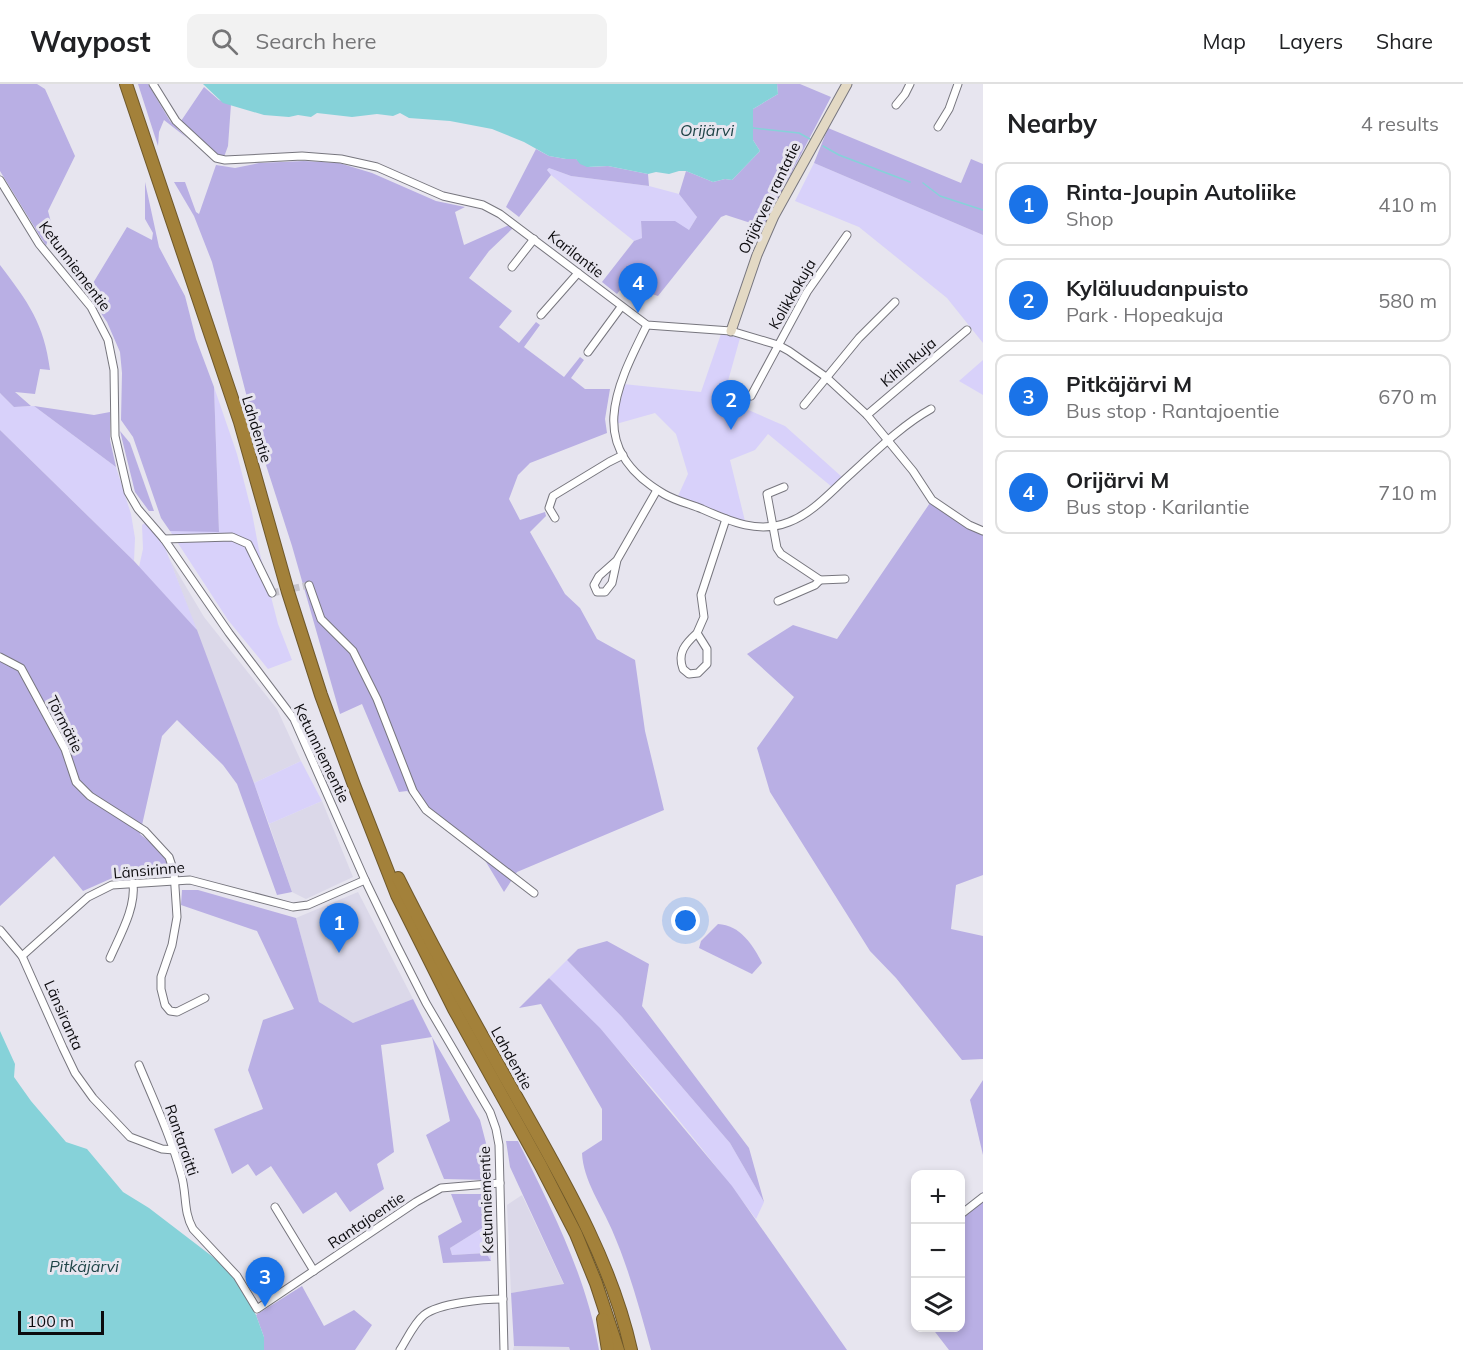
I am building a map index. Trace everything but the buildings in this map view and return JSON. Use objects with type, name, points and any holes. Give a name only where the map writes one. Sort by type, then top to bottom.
[{"type":"highway","name":"Lahdentie","points":[[126,84],[240,422],[288,592],[321,695],[354,785],[397,895],[454,1009],[542,1166],[576,1234],[596,1283],[618,1350]]},
{"type":"highway","name":"Lahdentie","points":[[354,785],[404,890],[588,1230],[610,1280],[631,1350]]},
{"type":"highway","points":[[596,1283],[608,1350]]},
{"type":"street","name":"Karilantie","points":[[153,84],[176,122],[216,158],[236,160],[302,156],[341,159],[377,167],[443,196],[483,205],[534,239],[647,325]]},
{"type":"street","name":"Orijärven rantatie","points":[[731,331],[757,255],[774,216],[847,84]]},
{"type":"street","points":[[896,105],[905,94],[909,84]]},
{"type":"street","points":[[938,127],[948,110],[958,84]]},
{"type":"street","name":"Ketunniementie","points":[[0,180],[39,244],[82,295],[100,321],[112,355],[115,436],[128,492],[138,509],[164,539],[229,633],[294,719],[365,880],[426,1003],[490,1112],[499,1145],[504,1350]]},
{"type":"street","name":"Kolikkokuja","points":[[751,396],[807,292],[847,235]]},
{"type":"street","points":[[512,267],[534,239]]},
{"type":"street","points":[[541,315],[578,273]]},
{"type":"street","points":[[804,405],[859,338],[895,302]]},
{"type":"street","points":[[588,352],[621,307]]},
{"type":"street","points":[[931,409],[890,441],[820,503],[792,521],[773,528],[750,526],[726,519],[657,490],[635,471],[623,455],[615,435],[613,413],[616,397],[632,353],[647,325],[731,331],[778,345],[826,377],[867,415],[890,441],[913,471],[932,500],[969,525],[983,531]]},
{"type":"street","name":"Kihlinkuja","points":[[867,415],[967,330]]},
{"type":"street","points":[[555,518],[549,508],[554,496],[623,455]]},
{"type":"street","points":[[784,487],[767,494],[777,548],[781,554],[820,579],[845,579]]},
{"type":"street","points":[[617,560],[657,490]]},
{"type":"street","points":[[697,633],[707,650],[707,664],[698,673],[689,674],[683,669],[681,654],[686,643],[697,633],[704,617],[701,595],[726,519]]},
{"type":"street","points":[[164,539],[232,537],[248,544],[272,593]]},
{"type":"street","points":[[778,601],[815,585],[820,579]]},
{"type":"street","points":[[309,585],[321,619],[353,651],[377,699],[413,791],[426,810],[534,893]]},
{"type":"street","name":"Törmätie","points":[[0,657],[21,668],[65,749],[76,782],[90,796],[145,831],[169,857],[173,866],[177,916],[160,989],[165,1005],[171,1011],[177,1012],[205,998]]},
{"type":"street","name":"Länsirinne","points":[[22,956],[88,897],[112,885],[199,881],[293,907],[308,905],[365,880]]},
{"type":"street","points":[[110,958],[127,918],[132,900],[133,883]]},
{"type":"street","name":"Länsiranta","points":[[0,930],[22,956],[63,1048],[82,1084],[130,1137],[162,1149],[174,1150]]},
{"type":"street","name":"Rantaraitti","points":[[139,1065],[174,1150],[183,1179],[189,1222],[237,1276],[257,1309]]},
{"type":"street","name":"Rantajoentie","points":[[257,1309],[416,1202],[441,1188],[500,1184]]},
{"type":"street","points":[[965,1211],[983,1197]]},
{"type":"street","points":[[275,1207],[314,1271]]},
{"type":"street","points":[[400,1350],[418,1321],[429,1312],[472,1301],[503,1299]]},
{"type":"shaded area","points":[[0,84],[37,84],[45,89],[75,156],[48,211],[52,226],[46,246],[0,171]]},
{"type":"shaded area","points":[[138,84],[148,84],[170,121],[187,138],[164,120],[159,132],[158,146]]},
{"type":"shaded area","points":[[777,84],[800,84],[831,97],[763,227],[726,215],[721,217],[658,296],[630,277],[617,294],[602,282],[634,241],[642,238],[641,221],[675,221],[689,230],[697,217],[679,194],[686,171],[713,182],[732,180],[760,151],[753,140],[753,109],[778,94]]},
{"type":"shaded area","points":[[204,87],[219,100],[231,104],[228,146],[224,157],[216,154],[181,121]]},
{"type":"shaded area","points":[[828,128],[961,183],[971,159],[983,164],[983,235],[814,163]]},
{"type":"shaded area","points":[[536,149],[549,156],[576,159],[590,167],[608,166],[648,174],[649,186],[571,176],[549,168],[547,170],[551,175],[519,217],[506,207]]},
{"type":"shaded area","points":[[304,161],[339,163],[372,173],[436,201],[465,207],[455,212],[464,245],[509,225],[513,228],[489,251],[469,278],[512,311],[499,327],[519,343],[536,322],[540,325],[524,347],[564,377],[580,357],[584,360],[571,378],[585,389],[610,389],[605,419],[607,433],[530,463],[518,475],[509,499],[520,520],[545,512],[546,516],[530,532],[565,594],[580,608],[597,639],[635,660],[645,731],[664,810],[517,872],[504,892],[480,852],[407,791],[399,792],[362,704],[340,714],[292,546],[258,440],[212,262],[194,216],[174,182],[185,182],[196,212],[199,214],[216,165],[235,168],[259,163]]},
{"type":"shaded area","points":[[814,163],[983,235],[983,343],[947,298],[859,227],[795,201]]},
{"type":"shaded area","points":[[549,168],[571,176],[649,186],[679,194],[697,217],[689,230],[641,221],[642,238],[634,241],[551,175],[547,170]]},
{"type":"shaded area","points":[[145,182],[159,247],[185,296],[196,339],[214,387],[219,532],[170,531],[161,518],[133,437],[121,420],[120,352],[107,322],[87,293],[127,227],[152,240],[153,233],[145,219]]},
{"type":"shaded area","points":[[0,265],[19,290],[44,339],[50,370],[40,369],[35,394],[15,392],[31,406],[14,407],[0,393]]},
{"type":"shaded area","points":[[721,334],[740,338],[723,399],[785,426],[842,477],[832,487],[768,434],[755,450],[730,460],[745,521],[730,517],[678,496],[688,474],[676,434],[655,413],[616,424],[623,384],[701,392]]},
{"type":"shaded area","points":[[983,360],[983,395],[959,381]]},
{"type":"shaded area","points":[[214,387],[237,454],[278,624],[292,660],[268,669],[228,620],[170,531],[219,531]]},
{"type":"shaded area","points":[[0,393],[14,407],[34,406],[116,467],[131,514],[135,538],[134,561],[0,430]]},
{"type":"shaded area","points":[[34,406],[94,415],[110,412],[110,440],[116,467]]},
{"type":"shaded area","points":[[0,430],[134,561],[197,630],[292,892],[277,895],[237,784],[223,765],[177,720],[162,736],[140,834],[164,856],[168,875],[126,872],[83,891],[54,856],[0,906]]},
{"type":"shaded area","points":[[120,431],[130,443],[154,511],[149,511],[135,492]]},
{"type":"shaded area","points":[[932,500],[983,528],[983,875],[956,885],[951,929],[983,936],[983,1059],[962,1060],[896,978],[870,951],[770,792],[757,748],[794,697],[747,654],[793,625],[837,639]]},
{"type":"shaded area","points":[[145,523],[164,545],[197,630],[139,567],[143,549],[142,525]]},
{"type":"shaded area","points":[[169,558],[204,617],[277,709],[301,761],[254,783]]},
{"type":"shaded area","points":[[301,761],[322,801],[269,824],[254,783]]},
{"type":"shaded area","points":[[322,801],[353,877],[306,899],[292,892],[269,824]]},
{"type":"shaded area","points":[[182,890],[198,890],[296,918],[319,1002],[353,1023],[413,999],[432,1037],[381,1045],[394,1152],[377,1164],[384,1189],[350,1212],[336,1192],[303,1214],[271,1166],[256,1176],[248,1164],[232,1174],[214,1129],[263,1109],[248,1070],[263,1020],[294,1009],[257,931],[181,905]]},
{"type":"shaded area","points":[[358,892],[413,999],[353,1023],[319,1003],[296,918]]},
{"type":"shaded area","points":[[718,924],[726,925],[739,932],[754,949],[762,963],[752,974],[699,948],[701,941]]},
{"type":"shaded area","points":[[607,941],[649,964],[642,1006],[749,1148],[764,1202],[730,1143],[622,1017],[567,960],[578,949]]},
{"type":"shaded area","points":[[567,960],[622,1017],[730,1143],[764,1202],[756,1219],[657,1094],[605,1035],[549,978]]},
{"type":"shaded area","points":[[549,978],[600,1028],[732,1186],[847,1350],[651,1350],[624,1260],[589,1183],[583,1163],[582,1153],[602,1140],[602,1109],[541,1004],[519,1008]]},
{"type":"shaded area","points":[[432,1037],[480,1120],[487,1147],[488,1180],[444,1179],[426,1135],[450,1121]]},
{"type":"shaded area","points":[[983,1080],[983,1155],[970,1100]]},
{"type":"shaded area","points":[[506,1141],[518,1141],[555,1217],[586,1295],[599,1350],[514,1346],[511,1293],[564,1284],[510,1167]]},
{"type":"shaded area","points":[[983,1192],[983,1350],[949,1350],[935,1332],[965,1332],[965,1207]]},
{"type":"shaded area","points":[[451,1194],[490,1194],[490,1223],[450,1248],[452,1255],[486,1253],[491,1261],[443,1263],[438,1236],[462,1222]]},
{"type":"shaded area","points":[[522,1195],[564,1285],[511,1293],[507,1205]]},
{"type":"shaded area","points":[[490,1223],[491,1261],[486,1253],[452,1255],[450,1248]]},
{"type":"shaded area","points":[[302,1286],[324,1326],[354,1310],[372,1325],[355,1350],[264,1350],[264,1337],[256,1315]]},
{"type":"shaded area","points":[[514,1346],[570,1347],[570,1350],[513,1350]]},
{"type":"water","name":"Orijärvi","points":[[203,84],[777,84],[778,94],[753,109],[753,140],[760,151],[732,180],[713,182],[686,171],[648,174],[608,166],[587,167],[576,159],[549,156],[524,142],[492,129],[450,121],[409,118],[400,113],[393,116],[377,114],[352,117],[317,113],[311,117],[264,115],[223,103]]},
{"type":"water","name":"Pitkäjärvi","points":[[0,1031],[15,1064],[14,1077],[66,1142],[87,1149],[123,1192],[149,1208],[213,1257],[239,1282],[256,1315],[264,1337],[264,1350],[0,1350]]},
{"type":"waterway","points":[[753,128],[799,133],[810,139]]},
{"type":"waterway","points":[[823,146],[839,155],[910,182]]},
{"type":"waterway","points":[[923,183],[940,196],[983,210]]},
{"type":"tunnel","points":[[272,593],[309,585]]},
{"type":"place","name":"Orijärvi M","points":[[638,313]]},
{"type":"place","name":"Kyläluudanpuisto","points":[[731,430]]},
{"type":"place","name":"Rinta-Joupin Autoliike","points":[[339,953]]},
{"type":"place","name":"Pitkäjärvi M","points":[[265,1307]]}]
